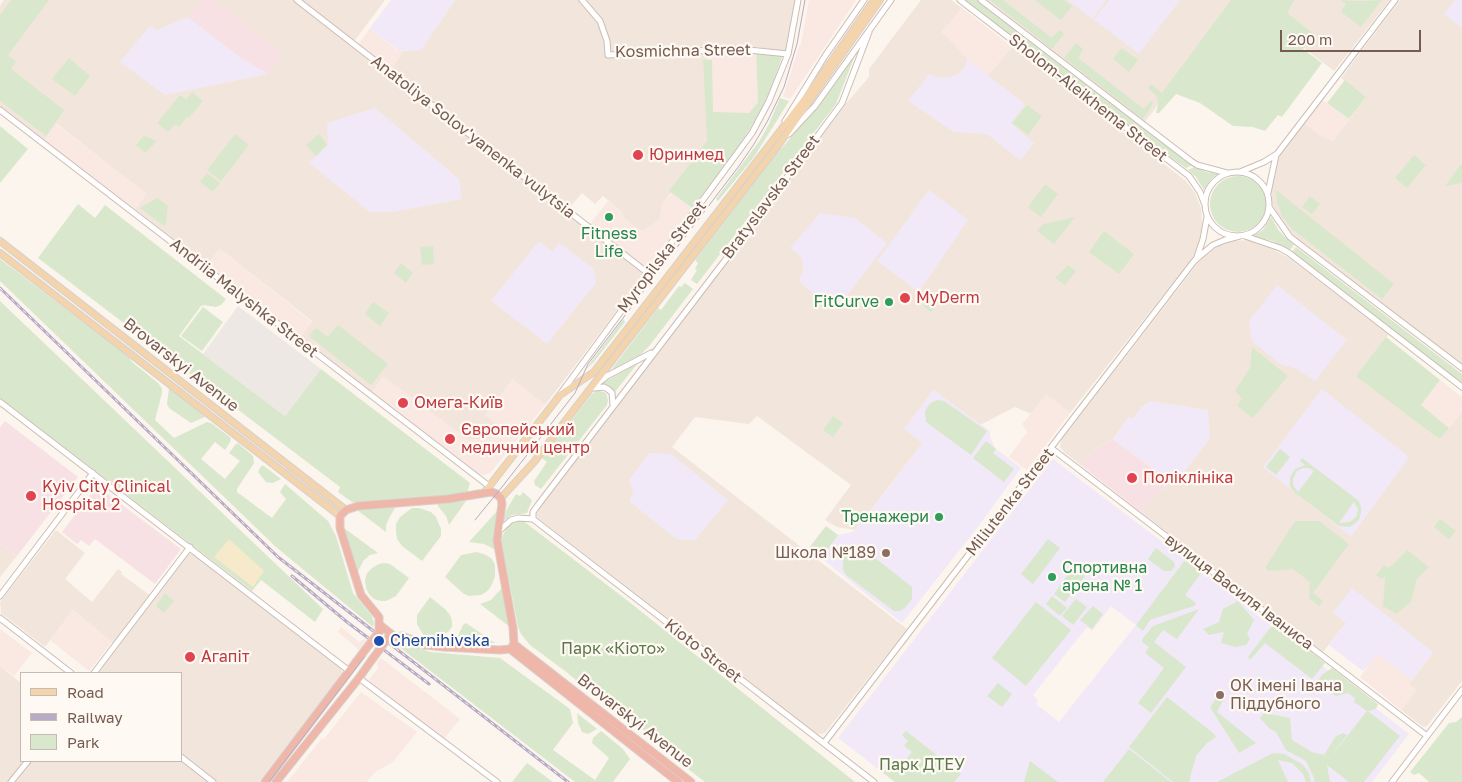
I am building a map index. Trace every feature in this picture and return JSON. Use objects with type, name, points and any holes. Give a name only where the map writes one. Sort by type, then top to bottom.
[{"type":"highway","points":[[265,782],[380,629],[379,617],[376,611],[365,600],[358,588],[340,528],[340,516],[346,510],[358,506],[448,499],[492,492],[501,498],[502,509],[498,534],[513,628],[512,646],[433,646],[402,636],[392,637],[380,629]]},
{"type":"highway","points":[[276,782],[392,637]]},
{"type":"highway","name":"Brovarskyi Avenue","points":[[512,646],[678,782]]},
{"type":"highway","name":"Brovarskyi Avenue","points":[[512,646],[691,782]]},
{"type":"main road","name":"Bratyslavska Street","points":[[847,44],[874,0]]},
{"type":"main road","name":"Bratyslavska Street","points":[[501,498],[534,462],[595,386],[880,0]]},
{"type":"main road","name":"Bratyslavska Street","points":[[560,395],[592,374],[775,144]]},
{"type":"main road","name":"Brovarskyi Avenue","points":[[0,241],[346,510]]},
{"type":"main road","name":"Brovarskyi Avenue","points":[[0,253],[340,516]]},
{"type":"main road","points":[[592,374],[591,381],[595,386]]},
{"type":"main road","name":"Myropilska Street","points":[[484,493],[560,395]]},
{"type":"street","name":"Anatoliya Solov'yanenka vulytsia","points":[[297,0],[649,274]]},
{"type":"street","name":"Kosmichna Street","points":[[582,0],[600,21],[607,41],[608,55],[757,50],[788,54]]},
{"type":"street","name":"Myropilska Street","points":[[560,395],[752,133],[769,101],[788,54],[798,0]]},
{"type":"street","name":"Bratyslavska Street","points":[[775,144],[807,84],[864,0]]},
{"type":"street","name":"Bratyslavska Street","points":[[775,144],[815,106],[891,0]]},
{"type":"street","name":"Sholom-Aleikhema Street","points":[[960,0],[1189,176],[1200,192],[1205,205]]},
{"type":"street","name":"Sholom-Aleikhema Street","points":[[981,0],[1197,166],[1228,173]]},
{"type":"street","points":[[1240,172],[1264,162],[1276,154],[1395,0]]},
{"type":"street","name":"Bratyslavska Street","points":[[532,519],[533,512],[538,504],[736,246],[842,103],[869,32]]},
{"type":"street","name":"Andriia Malyshka Street","points":[[0,110],[489,486]]},
{"type":"street","points":[[1276,154],[1269,183],[1270,207],[1290,237],[1462,368]]},
{"type":"street","points":[[1268,195],[1258,179],[1249,174],[1240,172],[1228,173],[1218,178],[1206,194],[1207,216],[1215,228],[1223,234],[1243,236],[1280,248],[1289,253],[1462,387]]},
{"type":"street","points":[[1243,236],[1255,231],[1262,225],[1270,207]]},
{"type":"street","name":"Miliutenka Street","points":[[1196,260],[1203,239],[1207,216]]},
{"type":"street","name":"Miliutenka Street","points":[[824,744],[1196,260],[1213,245],[1243,236]]},
{"type":"street","name":"Bratyslavska Street","points":[[595,386],[607,376],[654,351]]},
{"type":"street","points":[[595,386],[609,390],[612,393],[613,405]]},
{"type":"street","points":[[0,402],[348,670]]},
{"type":"street","name":"вулиця Василя Іваниса","points":[[1051,448],[1427,736]]},
{"type":"street","points":[[0,596],[93,473]]},
{"type":"street","points":[[498,534],[501,528],[511,520],[518,518],[532,519]]},
{"type":"street","name":"Kioto Street","points":[[532,519],[874,782]]},
{"type":"street","points":[[95,672],[190,548]]},
{"type":"street","points":[[0,618],[70,672]]},
{"type":"street","points":[[359,678],[497,782]]},
{"type":"street","points":[[1392,782],[1462,690]]},
{"type":"street","points":[[182,758],[212,782]]},
{"type":"street","points":[[12,782],[27,762]]},
{"type":"shaded area","points":[[4,0],[295,0],[645,274],[545,405],[512,380],[485,415],[500,426],[490,438],[468,440],[384,377],[372,392],[301,337],[312,321],[220,249],[207,265],[135,209],[146,194],[57,124],[44,140],[0,106],[0,6]]},
{"type":"shaded area","points":[[201,0],[212,0],[283,53],[268,74],[240,57],[188,17]]},
{"type":"shaded area","points":[[299,0],[385,0],[353,43]]},
{"type":"shaded area","points":[[391,0],[455,0],[421,50],[399,51],[370,28]]},
{"type":"shaded area","points":[[455,0],[796,0],[786,51],[748,46],[706,49],[711,143],[662,204],[660,219],[645,230],[639,230],[623,217],[622,212],[603,196],[595,204],[582,193],[569,208],[389,72],[403,51],[421,49]]},
{"type":"shaded area","points":[[809,0],[856,0],[790,99],[783,97],[801,44]]},
{"type":"shaded area","points":[[921,0],[951,0],[962,8],[942,32],[988,75],[1012,47],[1186,181],[1195,193],[1201,208],[1200,239],[1194,256],[1070,413],[1046,395],[1031,414],[1015,407],[980,425],[933,390],[923,443],[855,530],[837,527],[825,520],[851,485],[757,416],[749,424],[695,417],[672,447],[907,629],[825,733],[820,734],[815,733],[537,517],[536,513],[843,107],[869,77],[869,69]]},
{"type":"shaded area","points":[[987,0],[1236,0],[1145,122]]},
{"type":"shaded area","points":[[1068,0],[1106,0],[1092,19]]},
{"type":"shaded area","points":[[1109,0],[1180,0],[1139,54],[1094,20]]},
{"type":"shaded area","points":[[1242,0],[1390,0],[1334,71]]},
{"type":"shaded area","points":[[1400,0],[1462,0],[1462,365],[1294,236],[1276,213],[1272,202],[1271,189],[1279,155],[1304,123],[1322,137],[1333,141],[1366,97],[1341,78]]},
{"type":"shaded area","points":[[1455,0],[1462,0],[1462,28],[1444,14]]},
{"type":"shaded area","points":[[962,8],[1012,47],[988,75],[967,59],[942,32]]},
{"type":"shaded area","points":[[188,17],[240,57],[268,74],[165,95],[120,62],[150,26],[157,30]]},
{"type":"shaded area","points":[[370,28],[398,51],[403,51],[389,72],[357,46]]},
{"type":"shaded area","points":[[756,52],[758,102],[749,113],[709,114],[706,54]]},
{"type":"shaded area","points":[[967,59],[1025,104],[1011,123],[1034,143],[1020,160],[987,134],[954,132],[908,101],[929,74],[944,78],[954,76],[966,65]]},
{"type":"shaded area","points":[[1322,100],[1349,119],[1333,141],[1322,137],[1304,123]]},
{"type":"shaded area","points":[[375,108],[460,180],[461,199],[393,212],[370,212],[309,163],[328,145],[327,123]]},
{"type":"shaded area","points":[[56,124],[147,194],[135,209],[44,140]]},
{"type":"shaded area","points":[[929,190],[968,220],[919,292],[877,261]]},
{"type":"shaded area","points":[[672,193],[695,210],[647,272],[589,225],[608,201],[622,212],[623,217],[639,230],[645,230],[660,219],[662,204]]},
{"type":"shaded area","points":[[820,213],[855,218],[887,243],[835,311],[799,282],[803,271],[803,263],[800,256],[790,248]]},
{"type":"shaded area","points":[[1249,240],[1263,244],[1289,258],[1389,334],[1357,374],[1441,438],[1462,411],[1462,681],[1427,726],[1423,727],[1401,710],[1416,690],[1409,684],[1433,652],[1346,623],[1323,652],[1142,513],[1160,491],[1166,489],[1171,482],[1180,478],[1142,407],[1133,419],[1128,418],[1113,439],[1096,448],[1082,466],[1060,447],[1061,440],[1202,258],[1218,246],[1235,241]]},
{"type":"shaded area","points":[[539,241],[552,252],[559,243],[594,269],[596,283],[547,344],[491,301]]},
{"type":"shaded area","points":[[220,249],[312,322],[301,337],[207,265]]},
{"type":"shaded area","points":[[1277,285],[1347,340],[1315,381],[1297,369],[1280,364],[1252,341],[1249,321]]},
{"type":"shaded area","points":[[238,306],[321,369],[285,416],[203,354]]},
{"type":"shaded area","points":[[383,376],[468,440],[490,438],[499,426],[485,415],[513,379],[545,405],[490,473],[484,475],[479,474],[372,392]]},
{"type":"shaded area","points":[[1440,380],[1462,397],[1462,411],[1449,428],[1421,405]]},
{"type":"shaded area","points":[[1322,389],[1409,457],[1351,537],[1263,467]]},
{"type":"shaded area","points":[[933,390],[990,431],[990,437],[995,448],[1021,468],[974,532],[902,623],[809,548],[826,526],[838,535],[853,532],[892,483],[922,443],[904,429]]},
{"type":"shaded area","points":[[1046,395],[1070,413],[1027,470],[1009,457],[1027,432],[1022,424]]},
{"type":"shaded area","points":[[1150,401],[1208,410],[1210,438],[1180,478],[1171,482],[1113,439],[1128,417],[1133,419],[1142,407]]},
{"type":"shaded area","name":"Kyiv City Clinical Hospital 2","points":[[5,421],[78,477],[17,556],[0,544],[0,427]]},
{"type":"shaded area","name":"Поліклініка","points":[[1113,439],[1171,482],[1166,489],[1160,491],[1142,513],[1082,466],[1096,448]]},
{"type":"shaded area","points":[[649,453],[671,454],[728,500],[695,540],[678,540],[630,502],[633,491],[629,480]]},
{"type":"shaded area","points":[[1053,459],[1202,572],[1409,734],[1372,782],[895,782],[838,738]],"holes":[[[1111,606],[1136,625],[1059,722],[1036,704],[1038,700],[1033,695],[1087,627],[1092,631]]]},
{"type":"shaded area","name":"Kyiv City Clinical Hospital 2","points":[[97,486],[181,549],[155,584],[95,539],[89,546],[81,540],[77,544],[62,532]]},
{"type":"shaded area","points":[[56,530],[85,553],[65,579],[92,602],[118,569],[122,572],[121,574],[151,596],[114,644],[73,610],[45,647],[1,613],[0,602]]},
{"type":"shaded area","points":[[0,544],[17,556],[0,577]]},
{"type":"shaded area","points":[[187,554],[193,554],[341,668],[342,674],[259,782],[218,782],[182,754],[182,672],[98,672]]},
{"type":"shaded area","points":[[1352,588],[1433,652],[1412,680],[1378,654],[1363,671],[1329,645],[1346,623],[1333,613]]},
{"type":"shaded area","points":[[73,610],[112,642],[89,671],[50,640]]},
{"type":"shaded area","points":[[341,627],[359,642],[364,639],[368,641],[359,650],[338,632]]},
{"type":"shaded area","points":[[0,629],[32,653],[14,676],[0,666]]},
{"type":"shaded area","points":[[1378,653],[1412,680],[1409,684],[1416,690],[1401,710],[1360,677]]},
{"type":"shaded area","points":[[381,658],[460,719],[444,739],[371,683],[369,680],[378,668],[377,663]]},
{"type":"shaded area","points":[[0,666],[20,682],[20,762],[23,762],[7,782],[0,782]]},
{"type":"shaded area","points":[[361,692],[417,732],[393,762],[375,772],[367,782],[287,782],[322,738],[324,739]]},
{"type":"shaded area","points":[[182,761],[210,782],[14,782],[29,762]]},
{"type":"green space","points":[[11,0],[49,0],[8,55],[16,61],[11,69],[64,110],[46,136],[0,101],[0,15]]},
{"type":"green space","points":[[960,0],[981,0],[1193,165],[1186,168],[1107,113]]},
{"type":"green space","points":[[990,0],[1003,0],[1052,38],[1059,30],[1064,34],[1052,49]]},
{"type":"green space","points":[[1035,0],[1064,0],[1072,6],[1061,20]]},
{"type":"green space","points":[[1231,0],[1294,0],[1287,13],[1314,34],[1303,49],[1322,63],[1282,117],[1278,115],[1265,131],[1253,127],[1233,126],[1200,103],[1176,94],[1159,113],[1156,113],[1158,105],[1157,96],[1148,88],[1151,84],[1162,93]]},
{"type":"green space","points":[[1341,0],[1382,0],[1361,27],[1341,12],[1346,4]]},
{"type":"green space","points":[[1076,43],[1083,49],[1078,58],[1144,109],[1151,101],[1153,103],[1143,119],[1064,58]]},
{"type":"green space","points":[[1122,48],[1138,60],[1129,72],[1113,59]]},
{"type":"green space","points":[[756,52],[783,54],[771,89],[737,150],[692,208],[669,191],[707,141],[703,60],[712,60],[713,112],[749,113],[758,102]]},
{"type":"green space","points":[[855,55],[836,104],[697,284],[691,280],[697,270],[695,269],[698,263],[695,260],[774,157],[824,99]]},
{"type":"green space","points":[[69,58],[90,76],[75,96],[52,79]]},
{"type":"green space","points":[[1345,80],[1366,97],[1349,119],[1327,103]]},
{"type":"green space","points":[[192,92],[203,101],[179,127],[175,124],[168,132],[157,123],[180,95],[186,100]]},
{"type":"green space","points":[[780,98],[789,101],[754,157],[718,201],[716,199],[760,140]]},
{"type":"green space","points":[[1027,105],[1042,116],[1028,135],[1012,123]]},
{"type":"green space","points":[[0,126],[28,149],[0,183]]},
{"type":"green space","points":[[235,134],[249,145],[221,181],[207,170]]},
{"type":"green space","points":[[319,134],[327,145],[316,156],[306,145]]},
{"type":"green space","points":[[144,136],[157,141],[145,153],[136,145]]},
{"type":"green space","points":[[1414,155],[1426,165],[1407,188],[1395,178]]},
{"type":"green space","points":[[1462,163],[1462,183],[1445,186]]},
{"type":"green space","points":[[1195,167],[1206,172],[1218,174],[1212,178],[1204,190],[1196,177],[1188,170]]},
{"type":"green space","points":[[207,173],[220,183],[213,192],[200,182]]},
{"type":"green space","points":[[1238,176],[1249,178],[1258,184],[1264,193],[1266,204],[1264,215],[1258,224],[1249,230],[1238,232],[1227,230],[1218,224],[1212,215],[1210,204],[1212,193],[1218,184],[1227,178]]},
{"type":"green space","points":[[1045,184],[1058,194],[1041,217],[1028,207]]},
{"type":"green space","points":[[1276,190],[1394,284],[1382,299],[1292,229],[1282,216],[1277,202]]},
{"type":"green space","points":[[1310,196],[1320,204],[1312,214],[1302,207]]},
{"type":"green space","points":[[157,198],[168,206],[164,226],[140,208]]},
{"type":"green space","points":[[78,204],[95,218],[105,205],[226,299],[221,305],[216,307],[201,306],[179,336],[285,416],[321,369],[470,483],[467,493],[357,503],[352,502],[338,492],[340,487],[38,258]]},
{"type":"green space","points":[[1075,217],[1054,244],[1037,231],[1043,224]]},
{"type":"green space","points":[[1271,217],[1279,231],[1294,245],[1289,251],[1273,241],[1253,236],[1263,230]]},
{"type":"green space","points":[[1104,231],[1134,254],[1119,274],[1089,252]]},
{"type":"green space","points":[[433,246],[434,264],[422,265],[420,247]]},
{"type":"green space","points":[[1296,247],[1462,374],[1462,383],[1292,252]]},
{"type":"green space","points":[[0,259],[129,357],[132,362],[158,383],[162,388],[162,393],[155,420],[174,438],[207,422],[231,438],[225,450],[215,442],[201,459],[225,479],[240,461],[229,453],[235,445],[238,443],[253,456],[254,463],[237,489],[237,492],[272,518],[286,499],[280,492],[285,484],[328,521],[336,536],[353,593],[372,616],[373,627],[276,547],[0,281]]},
{"type":"green space","points":[[401,263],[413,273],[406,283],[394,273]]},
{"type":"green space","points":[[1068,265],[1076,271],[1065,285],[1055,278]]},
{"type":"green space","points":[[685,283],[693,289],[650,345],[640,355],[611,370],[658,308],[661,310],[679,286],[681,287]]},
{"type":"green space","points":[[932,293],[941,300],[931,312],[923,306]]},
{"type":"green space","points":[[0,301],[323,609],[315,622],[261,580],[252,591],[0,398]]},
{"type":"green space","points":[[373,302],[389,313],[380,326],[365,314]]},
{"type":"green space","points":[[203,307],[223,322],[202,351],[181,336]]},
{"type":"green space","points":[[623,319],[625,322],[593,363],[586,369]]},
{"type":"green space","points":[[338,325],[388,364],[371,385],[309,336],[316,328],[328,337]]},
{"type":"green space","points":[[1386,337],[1440,380],[1421,405],[1449,428],[1441,438],[1438,438],[1357,377],[1357,374]]},
{"type":"green space","points":[[1252,347],[1288,376],[1253,418],[1237,406],[1242,399],[1235,391],[1250,368]]},
{"type":"green space","points":[[638,363],[614,393],[609,387],[601,384]]},
{"type":"green space","points":[[169,388],[207,416],[191,423],[169,408],[167,404]]},
{"type":"green space","points":[[597,390],[606,393],[607,405],[541,489],[535,485],[534,481],[547,462],[542,458],[591,395]]},
{"type":"green space","points":[[944,401],[987,431],[971,455],[926,422],[925,412],[927,407],[932,402]]},
{"type":"green space","points":[[833,416],[843,423],[833,437],[823,430]]},
{"type":"green space","points":[[986,441],[996,449],[993,453],[1014,469],[1004,482],[973,458]]},
{"type":"green space","points":[[1280,449],[1290,457],[1276,475],[1266,467]]},
{"type":"green space","points":[[1302,458],[1359,501],[1361,513],[1359,520],[1349,527],[1339,526],[1294,492],[1290,486],[1290,477],[1295,469],[1305,465],[1300,461]],"holes":[[[1309,468],[1314,471],[1298,492],[1293,485],[1293,479],[1297,471]],[[1354,502],[1358,509],[1356,517],[1350,522],[1339,523]]]},
{"type":"green space","points":[[261,466],[264,466],[281,479],[273,483],[266,482],[258,472]]},
{"type":"green space","points":[[523,492],[532,500],[527,513],[512,515],[503,521],[507,509],[516,494],[520,496]]},
{"type":"green space","points":[[466,501],[449,525],[446,516],[438,504]]},
{"type":"green space","points":[[394,506],[395,508],[386,525],[386,532],[357,510],[358,508]]},
{"type":"green space","points":[[412,508],[431,512],[436,517],[441,529],[441,536],[422,561],[402,546],[397,539],[396,524],[400,517]]},
{"type":"green space","points":[[498,510],[493,535],[495,548],[469,542]]},
{"type":"green space","points":[[1440,519],[1456,531],[1449,539],[1434,527]]},
{"type":"green space","name":"Парк «Кіото»","points":[[522,520],[628,601],[855,782],[705,782],[658,746],[659,742],[641,728],[639,731],[530,645],[521,634],[501,539],[511,523]]},
{"type":"green space","points":[[1295,521],[1319,521],[1349,544],[1313,593],[1323,601],[1319,606],[1309,598],[1310,582],[1293,569],[1269,571],[1265,568]]},
{"type":"green space","points":[[826,526],[838,535],[821,558],[809,548]]},
{"type":"green space","points":[[344,528],[378,553],[370,555],[364,560],[358,571],[356,571]]},
{"type":"green space","points":[[1048,539],[1060,548],[1033,584],[1021,574]]},
{"type":"green space","points":[[860,546],[912,587],[912,599],[905,608],[900,611],[894,611],[846,575],[843,570],[843,557],[850,549]]},
{"type":"green space","points":[[1156,548],[1174,562],[1175,567],[1171,571],[1164,571],[1148,559]]},
{"type":"green space","points":[[1407,550],[1429,567],[1417,579],[1411,602],[1396,614],[1383,606],[1385,576],[1382,579],[1376,575],[1384,565],[1389,568]]},
{"type":"green space","points":[[477,552],[492,559],[495,565],[495,577],[486,592],[481,595],[469,596],[464,594],[445,577],[461,555]]},
{"type":"green space","points":[[1185,560],[1202,572],[1185,595],[1196,603],[1194,606],[1150,620],[1143,631],[1136,625]]},
{"type":"green space","points":[[385,563],[390,564],[409,578],[396,596],[386,601],[381,601],[374,599],[369,594],[365,580],[367,573],[372,568]]},
{"type":"green space","points":[[1073,567],[1085,576],[1065,602],[1054,594]]},
{"type":"green space","points":[[501,589],[504,590],[510,627],[480,604],[491,600]]},
{"type":"green space","points":[[165,593],[174,601],[164,613],[156,606]]},
{"type":"green space","points":[[1052,596],[1067,608],[1060,616],[1046,604]]},
{"type":"green space","points":[[430,597],[445,609],[452,621],[452,627],[448,632],[437,638],[424,636],[417,624],[417,615]]},
{"type":"green space","points":[[1076,599],[1087,607],[1073,625],[1062,616]]},
{"type":"green space","points":[[1238,601],[1254,620],[1247,634],[1250,639],[1246,645],[1235,647],[1221,643],[1224,632],[1209,635],[1203,629],[1219,622],[1223,609]]},
{"type":"green space","points":[[1036,602],[1071,630],[1026,686],[992,658]]},
{"type":"green space","points":[[1093,606],[1103,614],[1092,629],[1080,620]]},
{"type":"green space","points":[[1199,609],[1177,639],[1163,630],[1154,642],[1186,667],[1151,713],[1138,703],[1164,668],[1145,653],[1149,647],[1142,642],[1143,638],[1153,626]]},
{"type":"green space","points":[[466,623],[495,643],[455,642],[463,625]]},
{"type":"green space","points":[[1277,625],[1325,663],[1312,679],[1265,643],[1250,660],[1248,657],[1270,628]]},
{"type":"green space","points":[[405,642],[430,652],[500,658],[570,709],[573,723],[553,750],[595,780],[609,758],[592,743],[593,738],[601,731],[623,749],[630,759],[613,782],[575,782],[394,643]]},
{"type":"green space","points":[[1332,668],[1378,704],[1376,709],[1368,711],[1400,736],[1364,782],[1349,782],[1327,765],[1330,782],[1314,782],[1306,761],[1286,750],[1276,732],[1270,729],[1260,718],[1264,713],[1290,718],[1292,740],[1312,752],[1324,755],[1336,736],[1343,733],[1347,735],[1326,763],[1367,711],[1354,702],[1355,698],[1348,693],[1336,696],[1324,688],[1318,680]]},
{"type":"green space","points":[[998,683],[1012,694],[1002,707],[987,696]]},
{"type":"green space","points":[[1220,693],[1225,697],[1217,712],[1256,743],[1239,753],[1210,707]]},
{"type":"green space","points":[[1167,697],[1216,737],[1207,743],[1196,756],[1189,782],[1173,782],[1129,747]]},
{"type":"green space","points":[[577,713],[597,729],[588,734],[582,732],[578,723]]},
{"type":"green space","points":[[1462,717],[1462,782],[1429,782],[1419,773],[1414,775],[1410,772],[1449,723],[1456,722]]},
{"type":"green space","name":"Парк ДТЕУ","points":[[906,731],[961,774],[954,782],[895,782],[883,773],[892,762],[900,767],[912,752],[904,746],[908,741],[902,735]]},
{"type":"green space","points":[[1129,749],[1171,782],[1103,782]]},
{"type":"green space","points":[[1273,753],[1284,754],[1302,764],[1309,773],[1311,782],[1306,782],[1303,774],[1292,763],[1278,760],[1288,782],[1217,782]]},
{"type":"green space","points":[[1030,761],[1058,782],[1024,782]]},
{"type":"green space","points":[[527,763],[553,782],[512,782]]},
{"type":"sand","points":[[229,539],[264,571],[253,587],[214,557]]},
{"type":"tram line","points":[[475,520],[575,393],[588,364],[754,144],[784,87],[797,44],[805,0]]},
{"type":"tram line","points":[[269,782],[382,634]]},
{"type":"railway","points":[[0,288],[278,557],[568,782]]},
{"type":"railway","points":[[292,576],[347,622],[429,684]]},
{"type":"place","name":"Юринмед","points":[[638,155]]},
{"type":"place","name":"Fitness Life","points":[[609,217]]},
{"type":"place","name":"MyDerm","points":[[905,298]]},
{"type":"place","name":"FitCurve","points":[[889,302]]},
{"type":"place","name":"Омега-Київ","points":[[403,403]]},
{"type":"place","name":"Європейський медичний центр","points":[[450,439]]},
{"type":"place","name":"Поліклініка","points":[[1132,478]]},
{"type":"place","name":"Kyiv City Clinical Hospital 2","points":[[31,496]]},
{"type":"place","name":"Тренажери","points":[[939,517]]},
{"type":"place","name":"Школа №189","points":[[886,553]]},
{"type":"place","name":"Спортивна арена № 1","points":[[1052,577]]},
{"type":"place","name":"Chernihivska","points":[[379,641]]},
{"type":"place","name":"Агапіт","points":[[190,657]]},
{"type":"place","name":"ОК імені Івана Піддубного","points":[[1220,695]]}]
